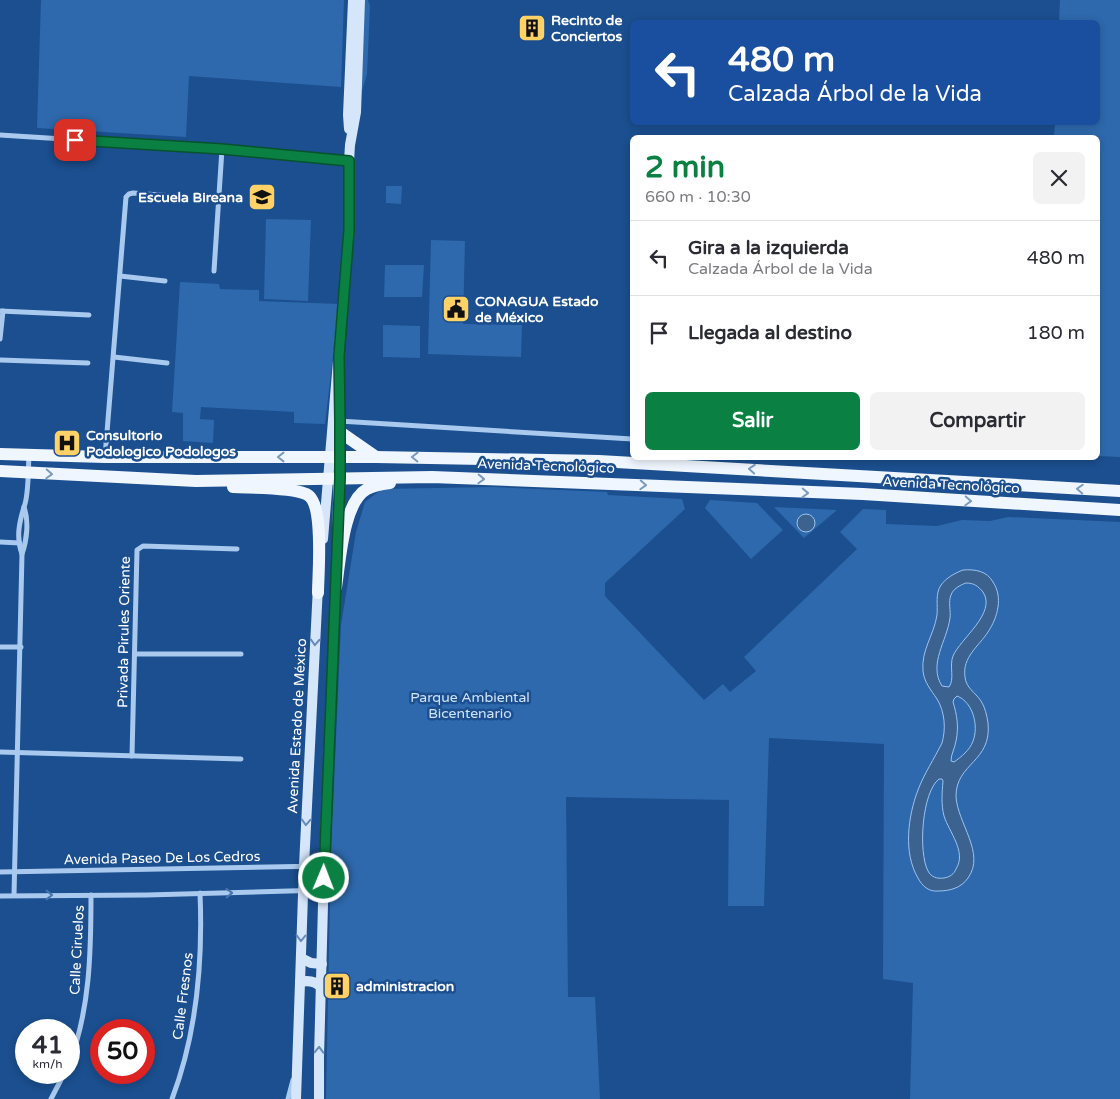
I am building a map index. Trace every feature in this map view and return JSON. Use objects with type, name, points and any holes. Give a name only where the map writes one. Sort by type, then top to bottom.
[{"type":"main road","name":"Avenida Estado de México","points":[[350,145],[348,115],[354,0]]},
{"type":"main road","name":"Avenida Estado de México","points":[[319,1099],[324,866],[336,587],[334,478],[338,425],[339,356],[349,230],[349,161],[356,112],[360,0]]},
{"type":"main road","points":[[338,425],[376,456]]},
{"type":"main road","name":"Avenida Tecnológico","points":[[0,454],[106,457],[376,456],[598,461],[1120,491]]},
{"type":"main road","name":"Avenida Tecnológico","points":[[0,472],[196,481],[432,477],[863,494],[1120,510]]},
{"type":"main road","points":[[336,587],[346,521],[355,500],[368,488],[378,485],[432,477]]},
{"type":"main road","name":"Avenida Estado de México","points":[[296,1099],[304,866],[318,593],[334,478]]},
{"type":"main road","points":[[196,481],[224,487],[300,492],[311,496],[318,515],[318,593]]},
{"type":"main road","points":[[301,958],[311,963],[322,964]]},
{"type":"main road","points":[[300,982],[315,982],[321,987]]},
{"type":"street","points":[[0,135],[222,149],[349,161]]},
{"type":"street","points":[[214,272],[222,149]]},
{"type":"street","points":[[106,457],[126,197],[133,193],[173,196]]},
{"type":"street","points":[[120,276],[165,281]]},
{"type":"street","points":[[0,339],[1,311],[88,315]]},
{"type":"street","points":[[114,357],[167,363]]},
{"type":"street","points":[[0,360],[88,364]]},
{"type":"street","points":[[338,425],[630,439]]},
{"type":"street","points":[[22,554],[18,543],[20,521],[24,507],[29,454]]},
{"type":"street","points":[[14,896],[22,554],[26,543],[27,527],[24,507]]},
{"type":"street","points":[[0,542],[26,543]]},
{"type":"street","name":"Privada Pirules Oriente","points":[[132,756],[138,549],[143,546],[237,549]]},
{"type":"street","points":[[0,647],[20,647]]},
{"type":"street","points":[[135,654],[241,654]]},
{"type":"street","points":[[0,752],[241,759]]},
{"type":"street","name":"Avenida Paseo De Los Cedros","points":[[0,872],[324,866]]},
{"type":"street","points":[[0,896],[324,890]]},
{"type":"street","name":"Calle Fresnos","points":[[172,1099],[182,1071],[194,1020],[202,928],[200,893]]},
{"type":"street","name":"Calle Ciruelos","points":[[80,1026],[88,982],[91,943],[91,895]]},
{"type":"street","points":[[288,1099],[297,1067]]},
{"type":"street","points":[[51,1099],[59,1084]]},
{"type":"green space","points":[[41,0],[344,0],[341,87],[189,76],[186,137],[37,128]]},
{"type":"green space","points":[[364,0],[368,0],[370,6],[367,74],[360,98]]},
{"type":"green space","points":[[1060,0],[1120,0],[1120,457],[1100,456],[1100,135],[1054,135],[1055,125],[1100,125],[1100,20],[1059,20]]},
{"type":"green space","points":[[386,186],[402,186],[401,204],[386,203]]},
{"type":"green space","points":[[266,219],[311,220],[308,301],[264,299]]},
{"type":"green space","points":[[431,240],[465,241],[463,324],[522,325],[521,357],[428,354]]},
{"type":"green space","points":[[385,265],[424,265],[422,297],[384,297]]},
{"type":"green space","points":[[180,282],[219,284],[220,289],[259,290],[259,301],[339,304],[325,424],[294,423],[294,412],[201,407],[200,419],[214,420],[213,443],[183,441],[183,413],[172,412]]},
{"type":"green space","points":[[383,325],[420,326],[420,358],[383,357]]},
{"type":"green space","name":"Parque Ambiental Bicentenario","points":[[492,487],[607,492],[608,495],[682,499],[685,509],[605,583],[605,596],[704,700],[723,684],[730,692],[756,671],[744,657],[857,549],[840,532],[863,509],[886,510],[886,524],[937,526],[962,520],[990,521],[1008,517],[1120,522],[1120,1099],[910,1099],[913,983],[883,979],[884,744],[769,738],[764,906],[728,906],[729,800],[566,797],[568,997],[595,997],[600,1099],[326,1099],[331,852],[341,625],[356,532],[365,502],[382,489]]},
{"type":"green space","points":[[710,500],[757,503],[783,530],[751,559],[705,508]]},
{"type":"green space","points":[[774,507],[837,510],[804,538]]},
{"type":"shaded area","points":[[802,514],[810,514],[815,519],[813,530],[802,532],[797,527],[797,519]]},
{"type":"shaded area","points":[[963,570],[976,570],[987,575],[998,594],[997,614],[984,637],[972,652],[965,670],[967,684],[979,698],[986,712],[988,736],[980,755],[962,776],[956,796],[972,848],[973,868],[968,878],[959,887],[935,891],[924,886],[920,881],[913,868],[909,846],[910,823],[918,790],[942,743],[944,732],[942,709],[926,682],[923,663],[937,615],[939,588],[945,580]],"holes":[[[966,583],[976,585],[983,592],[986,600],[985,608],[982,617],[953,656],[951,684],[949,687],[942,686],[938,678],[937,669],[950,618],[950,598],[955,589]],[[957,696],[967,703],[975,722],[975,735],[970,747],[954,762],[951,761],[957,736],[954,699]],[[939,779],[942,779],[944,816],[956,842],[959,856],[959,862],[954,872],[944,878],[934,877],[929,873],[923,850],[925,809],[933,786]]]},
{"type":"place","name":"Recinto de Conciertos","points":[[532,28]]},
{"type":"place","name":"Escuela Bireana","points":[[262,197]]},
{"type":"place","name":"CONAGUA Estado de México","points":[[456,309]]},
{"type":"place","name":"Consultorio Podologico Podologos","points":[[67,443]]},
{"type":"place","name":"administracion","points":[[337,986]]},
{"type":"route","points":[[75,140],[222,149],[349,161],[349,230],[339,356],[340,478],[324,878]]}]
